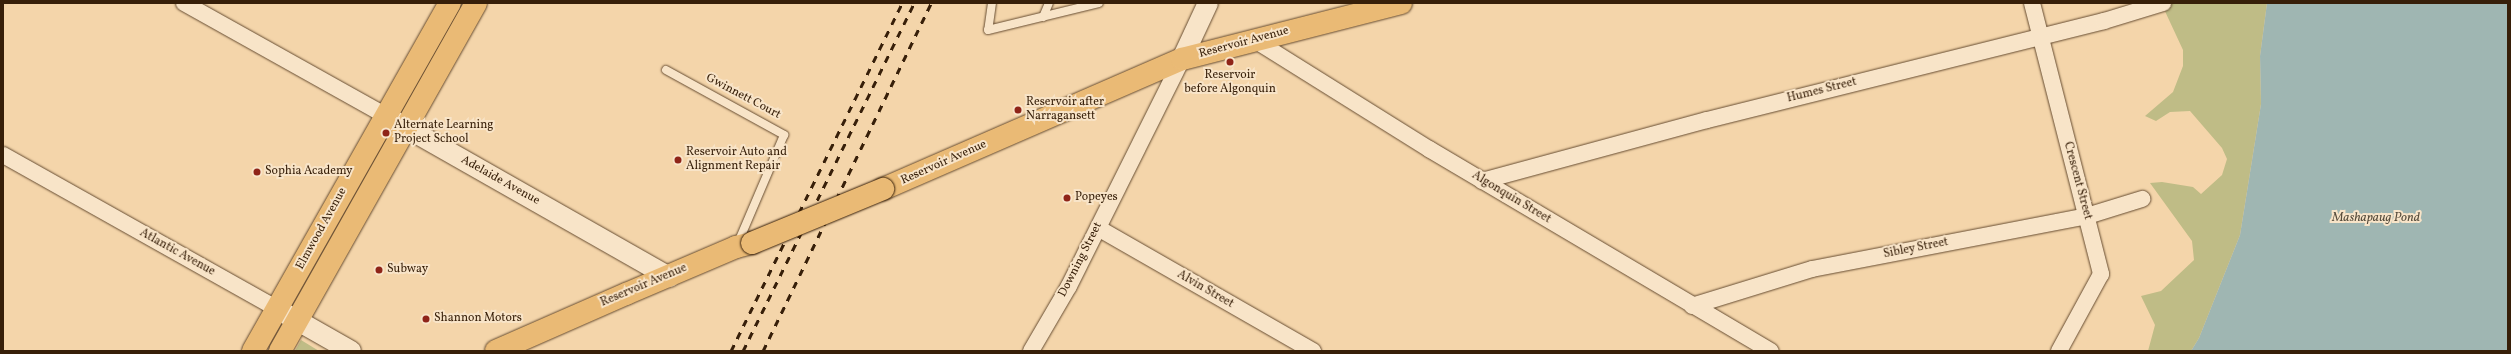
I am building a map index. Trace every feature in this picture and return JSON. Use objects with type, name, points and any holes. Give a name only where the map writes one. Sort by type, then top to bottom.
[{"type":"main road","name":"Elmwood Avenue","points":[[253,351],[450,3]]},
{"type":"main road","name":"Elmwood Avenue","points":[[280,351],[476,3]]},
{"type":"main road","name":"Reservoir Avenue","points":[[496,351],[669,276],[883,190],[1182,60],[1253,39],[1401,3]]},
{"type":"street","name":"Adelaide Avenue","points":[[184,3],[669,276]]},
{"type":"street","points":[[1182,60],[1208,3]]},
{"type":"street","name":"Crescent Street","points":[[2032,3],[2101,274],[2059,351]]},
{"type":"street","name":"Humes Street","points":[[1482,181],[1715,118],[2040,36],[2163,3]]},
{"type":"street","name":"Algonquin Street","points":[[1253,39],[1482,181],[1692,306],[1771,351]]},
{"type":"street","name":"Downing Street","points":[[1031,351],[1069,286],[1182,60]]},
{"type":"street","name":"Atlantic Avenue","points":[[3,155],[351,351]]},
{"type":"street","name":"Sibley Street","points":[[1692,306],[1812,269],[2087,216],[2142,199]]},
{"type":"street","name":"Alvin Street","points":[[1098,228],[1313,351]]},
{"type":"lane","points":[[992,3],[988,30],[1094,4]]},
{"type":"lane","points":[[1043,17],[1049,3]]},
{"type":"lane","name":"Gwinnett Court","points":[[666,70],[784,135],[744,245]]},
{"type":"shaded area","points":[[2169,3],[2267,3],[2260,56],[2261,104],[2240,235],[2199,338],[2191,351],[2148,351],[2155,325],[2141,296],[2161,291],[2194,260],[2192,241],[2150,183],[2162,182],[2193,187],[2201,194],[2222,175],[2227,159],[2222,148],[2190,111],[2170,112],[2156,121],[2145,116],[2173,92],[2183,66],[2183,50],[2163,7]]},
{"type":"shaded area","points":[[301,340],[319,351],[295,351]]},
{"type":"water","name":"Mashapaug Pond","points":[[2267,3],[2508,3],[2508,351],[2191,351],[2199,338],[2240,235],[2261,104],[2260,56]]},
{"type":"railway","points":[[731,351],[902,3]]},
{"type":"railway","points":[[743,351],[914,3]]},
{"type":"railway","points":[[763,351],[931,3]]},
{"type":"place","name":"Reservoir before Algonquin","points":[[1230,62]]},
{"type":"place","name":"Reservoir after Narragansett","points":[[1018,110]]},
{"type":"place","name":"Alternate Learning Project School","points":[[386,133]]},
{"type":"place","name":"Reservoir Auto and Alignment Repair","points":[[678,160]]},
{"type":"place","name":"Sophia Academy","points":[[257,172]]},
{"type":"place","name":"Popeyes","points":[[1067,198]]},
{"type":"place","name":"Subway","points":[[379,270]]},
{"type":"place","name":"Shannon Motors","points":[[426,319]]}]
